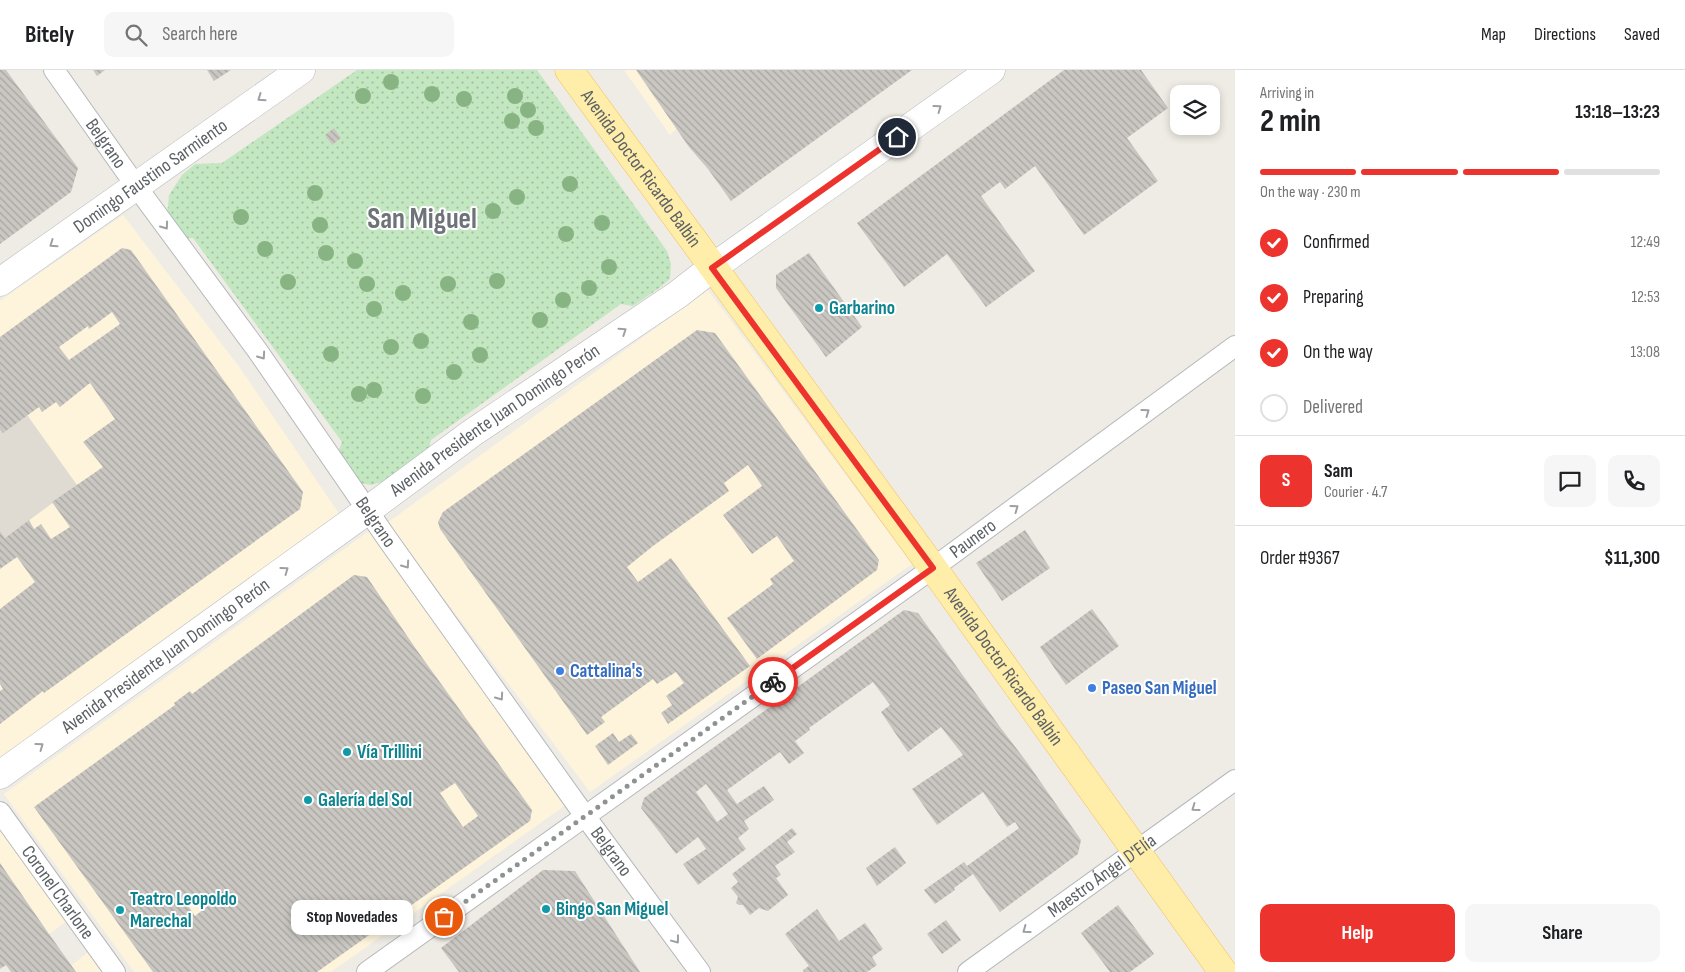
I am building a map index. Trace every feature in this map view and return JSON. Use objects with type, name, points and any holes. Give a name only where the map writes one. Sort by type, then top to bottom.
[{"type":"main road","name":"Domingo Faustino Sarmiento","points":[[0,282],[301,70]]},
{"type":"main road","name":"Avenida Doctor Ricardo Balbín","points":[[569,70],[933,568],[1223,972]]},
{"type":"main road","name":"Avenida Presidente Juan Domingo Perón","points":[[0,775],[472,433],[677,295],[712,268],[991,70]]},
{"type":"street","name":"Belgrano","points":[[54,70],[136,186],[257,350],[585,816],[700,972]]},
{"type":"street","name":"Paunero","points":[[367,972],[933,568],[1235,346]]},
{"type":"street","name":"Maestro Ángel D'Elía","points":[[968,972],[1235,780]]},
{"type":"street","name":"Coronel Charlone","points":[[0,812],[115,972]]},
{"type":"shaded area","points":[[624,70],[756,70],[670,135]]},
{"type":"shaded area","points":[[123,215],[240,368],[342,518],[0,757],[0,301]]},
{"type":"shaded area","points":[[708,290],[912,564],[590,792],[387,523]]},
{"type":"shaded area","points":[[0,377],[77,485],[5,538],[0,531]]},
{"type":"shaded area","points":[[369,531],[567,804],[331,972],[134,972],[4,794]]},
{"type":"shaded area","points":[[0,812],[74,916],[0,969]]},
{"type":"shaded area","points":[[96,946],[115,972],[62,972],[72,965]]},
{"type":"green space","points":[[357,70],[537,70],[667,251],[671,264],[670,279],[658,289],[633,306],[621,304],[431,440],[428,453],[390,480],[371,485],[355,482],[336,458],[342,442],[193,238],[178,239],[167,216],[169,195],[182,175],[195,164],[222,163]]},
{"type":"building","points":[[0,70],[6,70],[78,168],[71,192],[0,244]]},
{"type":"building","points":[[93,70],[105,70],[97,76]]},
{"type":"building","points":[[207,70],[231,70],[214,81]]},
{"type":"building","points":[[636,70],[912,70],[731,201],[689,147]]},
{"type":"building","points":[[1064,70],[1141,70],[1168,108],[1127,138],[1158,181],[1084,235],[1035,166],[1005,189],[1000,182],[981,196],[1035,271],[986,307],[947,254],[904,287],[857,223]]},
{"type":"building","points":[[334,128],[341,138],[332,145],[325,135]]},
{"type":"building","points":[[122,248],[131,250],[303,492],[300,509],[44,693],[43,691],[0,724],[0,691],[3,689],[0,684],[0,609],[35,582],[17,557],[0,569],[0,531],[5,538],[29,520],[34,529],[41,524],[51,539],[70,527],[52,502],[103,467],[83,442],[115,419],[90,383],[60,407],[56,402],[42,412],[39,407],[3,433],[0,429],[0,337]],"holes":[[[112,312],[120,324],[69,360],[59,347],[88,326],[89,329]]]},
{"type":"building","name":"Garbarino","points":[[809,253],[862,327],[826,357],[776,288],[776,275]]},
{"type":"building","points":[[697,330],[715,333],[879,560],[877,570],[757,659],[727,618],[773,584],[770,579],[794,561],[777,536],[752,554],[723,515],[762,486],[748,465],[724,483],[729,491],[627,567],[638,582],[671,558],[750,666],[668,724],[661,713],[672,705],[666,696],[684,683],[676,672],[657,684],[653,679],[601,717],[605,722],[587,735],[440,529],[438,522],[443,512]]},
{"type":"building","points":[[1025,530],[1050,568],[1002,601],[976,563]]},
{"type":"building","points":[[354,575],[367,577],[416,649],[532,810],[530,821],[317,972],[153,972],[34,807],[175,705],[174,703],[190,691],[192,694]],"holes":[[[455,783],[478,816],[463,827],[440,793]],[[201,893],[209,905],[195,916],[187,904]]]},
{"type":"building","points":[[1092,609],[1119,646],[1066,685],[1040,647]]},
{"type":"building","points":[[904,610],[918,613],[1081,840],[1078,854],[1000,912],[973,874],[935,904],[924,890],[964,862],[967,866],[1019,828],[1015,822],[1007,827],[983,792],[937,825],[912,789],[963,755],[941,727],[908,752],[881,712],[890,705],[873,682],[809,728],[810,730],[795,741],[804,753],[789,764],[780,752],[727,790],[737,804],[764,786],[774,800],[744,821],[749,829],[738,838],[746,849],[698,885],[683,864],[706,849],[698,837],[676,854],[641,808],[644,798]],"holes":[[[706,784],[728,814],[717,822],[696,792]]]},
{"type":"building","points":[[613,733],[619,742],[631,734],[638,743],[608,765],[595,746]]},
{"type":"building","points":[[792,828],[797,834],[787,842],[795,852],[775,866],[781,875],[776,878],[788,895],[768,911],[759,908],[750,915],[743,905],[736,903],[738,897],[731,888],[738,882],[732,874]]},
{"type":"building","points":[[895,847],[906,863],[877,886],[866,868]]},
{"type":"building","points":[[0,863],[76,972],[11,972],[6,965],[0,969]]},
{"type":"building","name":"Bingo San Miguel","points":[[543,870],[575,871],[640,972],[459,972],[441,948]]},
{"type":"building","points":[[1118,905],[1154,954],[1130,972],[1110,972],[1081,933]]},
{"type":"building","points":[[817,909],[839,941],[865,923],[883,949],[872,957],[877,965],[867,972],[804,972],[803,970],[809,966],[785,934]]},
{"type":"building","points":[[946,920],[961,940],[942,954],[927,934]]},
{"type":"way so far","points":[[444,917],[773,682]]},
{"type":"place","name":"Garbarino","points":[[819,308]]},
{"type":"place","name":"Cattalina's","points":[[560,671]]},
{"type":"place","name":"Paseo San Miguel","points":[[1092,688]]},
{"type":"place","name":"Vía Trillini","points":[[347,752]]},
{"type":"place","name":"Galería del Sol","points":[[308,800]]},
{"type":"place","name":"Bingo San Miguel","points":[[546,909]]},
{"type":"place","name":"Teatro Leopoldo Marechal","points":[[120,910]]},
{"type":"place","name":"Stop Novedades","points":[[444,917]]},
{"type":"district","name":"San Miguel","points":[[422,219]]},
{"type":"route","points":[[773,682],[933,568],[712,268],[897,137]]}]
